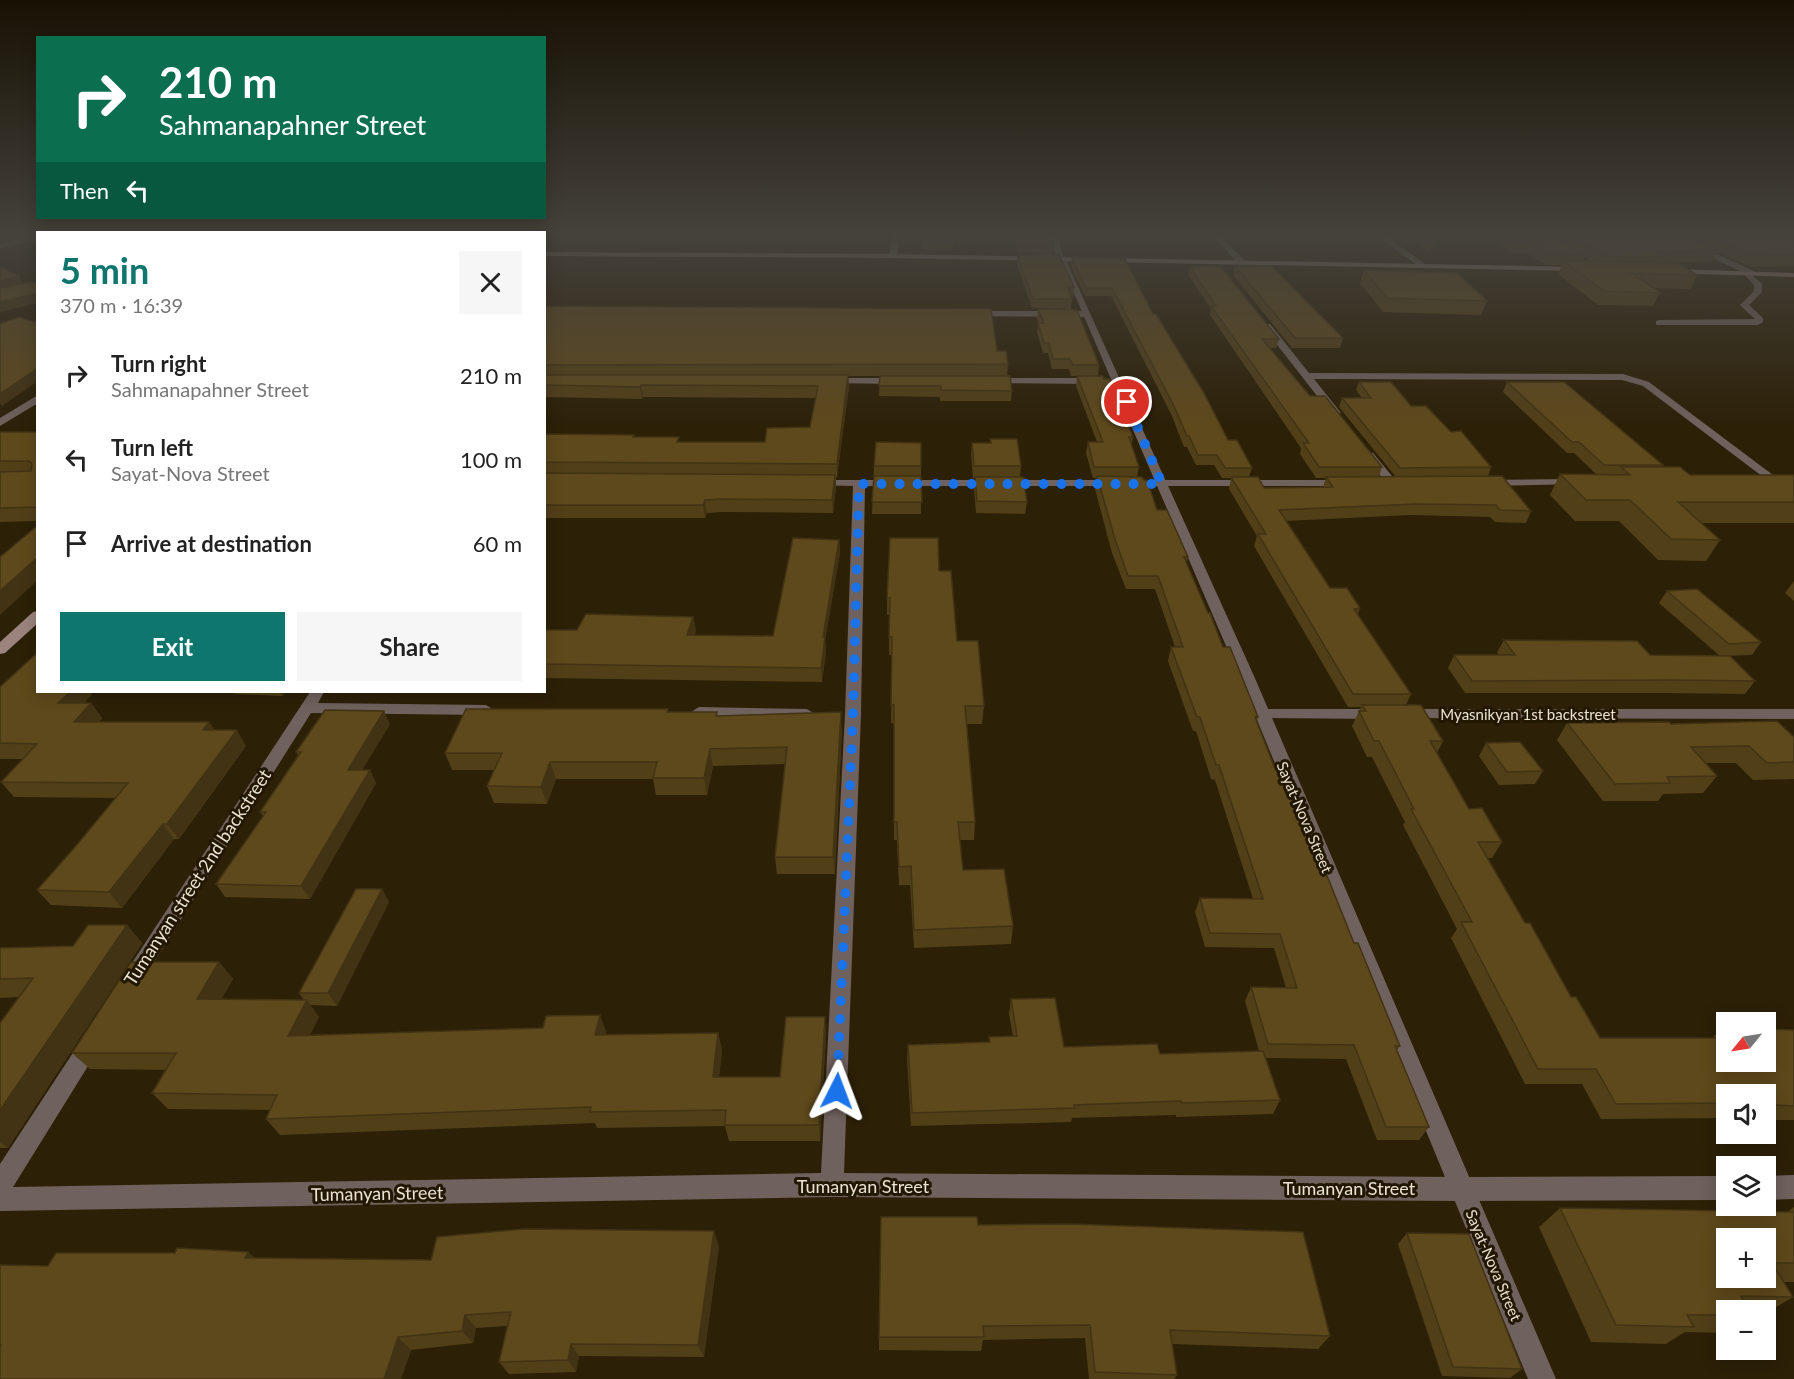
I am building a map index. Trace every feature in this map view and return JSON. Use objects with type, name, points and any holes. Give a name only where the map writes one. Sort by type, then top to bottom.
[{"type":"main road","points":[[0,650],[36,617]]},
{"type":"street","name":"Sayat-Nova Street","points":[[1080,298],[1119,381],[1262,714],[1542,1379]]},
{"type":"street","points":[[1659,323],[1758,322],[1760,320],[1743,305],[1750,298]]},
{"type":"street","points":[[957,314],[1087,314]]},
{"type":"street","points":[[1257,314],[1342,421]]},
{"type":"street","points":[[1307,376],[1623,377],[1646,384],[1780,481],[1751,481]]},
{"type":"street","points":[[820,381],[915,381]]},
{"type":"street","points":[[975,381],[1119,381]]},
{"type":"street","points":[[0,423],[36,399]]},
{"type":"street","points":[[1363,447],[1392,483]]},
{"type":"street","points":[[1475,483],[1583,482]]},
{"type":"street","points":[[800,483],[1357,483]]},
{"type":"street","points":[[832,1185],[848,714],[859,484]]},
{"type":"street","name":"Tumanyan street 2nd backstreet","points":[[121,996],[316,693]]},
{"type":"street","points":[[306,708],[506,710]]},
{"type":"street","points":[[682,712],[819,714]]},
{"type":"street","name":"Myasnikyan 1st backstreet","points":[[1262,714],[1794,714]]},
{"type":"street","points":[[0,1185],[102,1026]]},
{"type":"street","name":"Tumanyan Street","points":[[0,1199],[832,1185],[1461,1189],[1716,1188]]},
{"type":"street","points":[[1776,1188],[1794,1187]]},
{"type":"building","points":[[0,298],[15,298],[0,302]]},
{"type":"building","points":[[1033,298],[1072,299],[1033,299]]},
{"type":"building","points":[[1117,298],[1145,298],[1204,393],[1228,440],[1237,440],[1252,468],[1225,468],[1217,455],[1198,455]]},
{"type":"building","points":[[1211,298],[1246,298],[1279,339],[1262,339],[1310,396],[1325,396],[1382,467],[1319,467],[1303,443],[1309,443],[1211,306],[1216,306]]},
{"type":"building","points":[[1262,298],[1303,298],[1343,338],[1295,338]]},
{"type":"building","points":[[1399,298],[1484,298],[1487,301]]},
{"type":"building","points":[[546,306],[991,309],[997,351],[1006,351],[1008,364],[546,365]]},
{"type":"building","points":[[1038,309],[1077,310],[1099,365],[1073,365],[1070,359],[1053,359],[1049,343],[1044,343],[1038,323],[1044,323]]},
{"type":"building","points":[[19,317],[36,322],[36,369],[0,394],[0,324]]},
{"type":"building","points":[[546,375],[848,375],[837,464],[546,462],[546,434],[679,437],[677,442],[765,442],[767,428],[810,427],[818,386],[641,385],[640,387],[546,385]]},
{"type":"building","points":[[880,376],[1010,376],[1012,391],[941,390],[941,386],[879,386]]},
{"type":"building","points":[[1077,376],[1103,376],[1104,379],[1110,379],[1133,437],[1129,437],[1139,467],[1094,467],[1088,442],[1103,442]]},
{"type":"building","points":[[1359,382],[1391,382],[1411,406],[1426,406],[1451,432],[1461,431],[1491,467],[1400,468],[1342,398],[1371,398]]},
{"type":"building","points":[[1507,382],[1564,382],[1663,465],[1604,465],[1579,442],[1572,442]]},
{"type":"building","points":[[0,432],[36,432],[36,507],[0,508],[0,472],[31,471],[32,464],[29,461],[0,461]]},
{"type":"building","points":[[990,439],[1017,439],[1021,466],[974,466],[972,443],[991,443]]},
{"type":"building","points":[[876,442],[921,443],[921,466],[874,466]]},
{"type":"building","points":[[1621,467],[1680,467],[1690,475],[1794,475],[1794,502],[1678,502],[1720,540],[1671,539],[1630,500],[1586,500],[1560,474],[1630,475]]},
{"type":"building","points":[[546,473],[835,475],[832,500],[721,499],[705,500],[703,505],[546,505]]},
{"type":"building","points":[[874,476],[921,476],[922,502],[872,502]]},
{"type":"building","points":[[1097,476],[1142,477],[1147,480],[1157,510],[1167,510],[1188,557],[1184,557],[1223,647],[1230,647],[1258,717],[1255,717],[1274,766],[1283,766],[1354,943],[1358,943],[1400,1046],[1395,1046],[1429,1127],[1386,1127],[1354,1045],[1268,1044],[1251,987],[1297,988],[1280,934],[1210,933],[1200,898],[1263,899],[1219,765],[1216,765],[1200,717],[1197,717],[1171,647],[1183,647],[1158,576],[1128,576]]},
{"type":"building","points":[[1502,476],[1531,511],[1500,510],[1496,505],[1415,504],[1279,510],[1330,588],[1347,588],[1360,608],[1354,609],[1411,694],[1353,694],[1258,534],[1266,534],[1231,477],[1258,477],[1264,488],[1333,487],[1326,477]]},
{"type":"building","points":[[975,477],[1023,477],[1027,502],[977,501]]},
{"type":"building","points":[[36,527],[36,559],[0,591],[0,557]]},
{"type":"building","points":[[793,538],[839,540],[823,637],[825,637],[821,668],[546,664],[546,630],[577,630],[586,614],[693,617],[687,635],[773,636]]},
{"type":"building","points":[[890,538],[938,538],[939,571],[951,571],[957,641],[978,641],[984,706],[965,706],[975,822],[958,822],[963,870],[1004,869],[1013,926],[914,930],[911,866],[899,867],[897,822],[894,822],[892,637],[889,637],[890,598],[887,598]]},
{"type":"building","points":[[1697,589],[1761,642],[1729,644],[1667,591]]},
{"type":"building","points":[[1504,640],[1637,641],[1650,655],[1730,656],[1755,681],[1472,681],[1454,655],[1515,655]]},
{"type":"building","points":[[36,654],[36,693],[69,693],[58,703],[91,703],[74,722],[209,722],[203,730],[237,730],[167,824],[163,824],[109,892],[37,890],[128,783],[1,782],[37,744],[0,743],[0,687]]},
{"type":"building","points":[[1362,705],[1421,705],[1443,741],[1430,741],[1469,809],[1482,808],[1502,842],[1478,842],[1525,923],[1530,923],[1571,997],[1576,997],[1600,1038],[1716,1038],[1716,1072],[1776,1072],[1776,1029],[1794,1030],[1794,1106],[1776,1105],[1776,1084],[1716,1084],[1716,1103],[1616,1104],[1596,1069],[1538,1069],[1461,922],[1472,922],[1411,809],[1414,809],[1379,741],[1374,741],[1359,711],[1366,711]]},
{"type":"building","points":[[466,709],[668,709],[667,712],[717,712],[716,716],[841,712],[833,857],[775,857],[787,747],[710,749],[704,778],[653,778],[657,762],[550,762],[541,787],[487,786],[502,753],[445,753]]},
{"type":"building","points":[[325,710],[384,711],[348,770],[370,770],[301,886],[216,884],[266,812],[260,812],[301,752],[296,752]]},
{"type":"building","points":[[1777,721],[1794,737],[1794,762],[1767,763],[1749,746],[1691,747],[1717,776],[1667,777],[1670,783],[1615,784],[1567,723],[1669,722],[1671,724]]},
{"type":"building","points":[[1520,742],[1543,771],[1507,772],[1486,743]]},
{"type":"building","points":[[356,889],[382,889],[328,993],[299,993]]},
{"type":"building","points":[[88,925],[127,925],[0,1110],[0,1023],[33,978],[0,979],[0,948],[73,946]]},
{"type":"building","points":[[131,962],[219,962],[197,999],[307,1000],[288,1036],[543,1028],[546,1016],[600,1015],[595,1035],[718,1033],[713,1077],[780,1077],[786,1017],[825,1017],[819,1125],[725,1125],[726,1110],[590,1112],[591,1107],[266,1119],[277,1095],[152,1093],[176,1053],[72,1053]]},
{"type":"building","points":[[1055,998],[1064,1047],[1157,1044],[1160,1054],[1263,1051],[1280,1100],[1182,1103],[1181,1101],[1074,1105],[1075,1108],[912,1113],[908,1045],[990,1042],[989,1037],[1017,1036],[1011,999]]},
{"type":"building","points":[[1560,1208],[1716,1211],[1716,1216],[1776,1216],[1776,1212],[1794,1212],[1794,1263],[1776,1263],[1776,1228],[1716,1228],[1716,1288],[1776,1288],[1776,1269],[1793,1297],[1741,1296],[1743,1300],[1716,1300],[1716,1315],[1687,1315],[1694,1327],[1616,1325]]},
{"type":"building","points":[[881,1217],[977,1217],[978,1225],[1069,1224],[1303,1232],[1330,1336],[1170,1330],[1177,1375],[1095,1372],[1090,1325],[983,1326],[984,1337],[879,1337]]},
{"type":"building","points":[[524,1229],[714,1231],[698,1345],[571,1344],[568,1360],[499,1362],[511,1312],[465,1315],[462,1331],[398,1337],[384,1379],[0,1379],[0,1265],[48,1266],[56,1253],[175,1253],[177,1248],[248,1252],[245,1258],[431,1260],[437,1237]]},
{"type":"building","points":[[1407,1233],[1469,1234],[1522,1369],[1453,1367]]},
{"type":"route","points":[[837,1091],[853,714],[859,484],[1162,484],[1127,402]]}]
